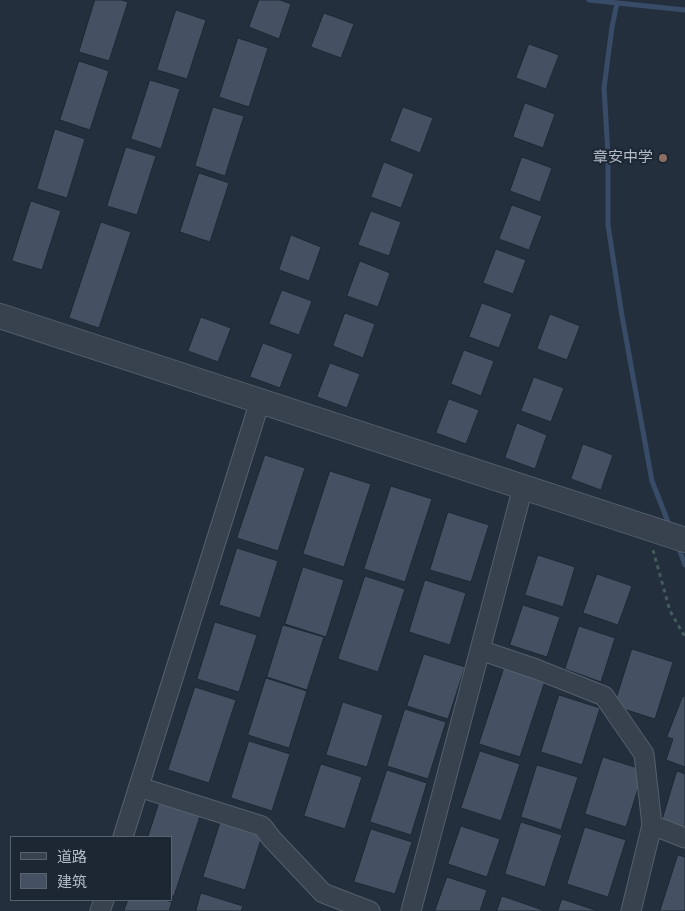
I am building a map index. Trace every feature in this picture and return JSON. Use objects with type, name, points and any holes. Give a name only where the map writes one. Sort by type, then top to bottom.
[{"type":"street","points":[[0,316],[685,540]]},
{"type":"street","points":[[123,836],[260,401]]},
{"type":"street","points":[[411,911],[523,487]]},
{"type":"street","points":[[480,650],[536,669],[604,696],[644,754],[652,825],[631,911]]},
{"type":"street","points":[[139,787],[262,826],[323,892],[370,911]]},
{"type":"street","points":[[652,825],[685,838]]},
{"type":"path","points":[[647,528],[670,611],[685,637]]},
{"type":"building","points":[[95,0],[122,0],[128,2],[109,61],[79,52]]},
{"type":"building","points":[[259,0],[280,0],[291,4],[279,39],[249,27]]},
{"type":"building","points":[[176,10],[206,20],[187,79],[157,70]]},
{"type":"building","points":[[324,13],[354,24],[341,58],[311,47]]},
{"type":"building","points":[[238,38],[268,48],[249,107],[219,97]]},
{"type":"building","points":[[529,44],[559,55],[546,89],[516,78]]},
{"type":"building","points":[[79,61],[109,71],[90,130],[60,120]]},
{"type":"building","points":[[150,80],[180,89],[161,149],[131,139]]},
{"type":"building","points":[[525,103],[555,114],[543,148],[513,137]]},
{"type":"building","points":[[213,107],[244,116],[225,176],[195,166]]},
{"type":"building","points":[[403,107],[433,118],[420,153],[390,141]]},
{"type":"building","points":[[55,129],[85,139],[67,198],[37,189]]},
{"type":"building","points":[[126,147],[156,156],[137,215],[107,206]]},
{"type":"building","points":[[522,157],[552,168],[540,202],[510,191]]},
{"type":"building","points":[[384,162],[414,174],[401,208],[371,197]]},
{"type":"building","points":[[199,173],[229,183],[210,242],[180,232]]},
{"type":"building","points":[[31,201],[61,211],[42,270],[12,261]]},
{"type":"building","points":[[512,205],[542,216],[529,250],[499,239]]},
{"type":"building","points":[[371,211],[401,222],[389,256],[358,245]]},
{"type":"building","points":[[101,222],[131,232],[99,328],[69,318]]},
{"type":"building","points":[[291,235],[321,247],[309,281],[279,270]]},
{"type":"building","points":[[496,249],[526,260],[513,294],[483,283]]},
{"type":"building","points":[[360,261],[390,273],[378,307],[347,296]]},
{"type":"building","points":[[282,290],[312,301],[299,335],[269,324]]},
{"type":"building","points":[[482,303],[512,314],[499,348],[469,337]]},
{"type":"building","points":[[345,313],[375,324],[363,358],[333,346]]},
{"type":"building","points":[[550,314],[580,326],[567,360],[537,349]]},
{"type":"building","points":[[201,317],[231,328],[218,362],[188,351]]},
{"type":"building","points":[[263,343],[293,354],[280,388],[250,377]]},
{"type":"building","points":[[464,350],[494,361],[481,396],[451,384]]},
{"type":"building","points":[[330,363],[360,374],[347,408],[317,397]]},
{"type":"building","points":[[534,377],[564,388],[551,422],[521,411]]},
{"type":"building","points":[[449,399],[479,410],[466,444],[436,433]]},
{"type":"building","points":[[517,423],[547,435],[535,469],[505,458]]},
{"type":"building","points":[[583,444],[613,455],[601,490],[571,479]]},
{"type":"building","points":[[265,455],[305,468],[278,551],[237,538]]},
{"type":"building","points":[[330,471],[371,484],[344,567],[303,554]]},
{"type":"building","points":[[391,486],[432,499],[405,582],[364,569]]},
{"type":"building","points":[[448,512],[489,525],[471,582],[430,570]]},
{"type":"building","points":[[237,548],[278,561],[260,618],[219,605]]},
{"type":"building","points":[[538,555],[575,567],[563,607],[525,595]]},
{"type":"building","points":[[303,567],[344,580],[326,637],[285,624]]},
{"type":"building","points":[[597,574],[632,586],[618,625],[583,613]]},
{"type":"building","points":[[365,576],[405,589],[378,672],[338,659]]},
{"type":"building","points":[[425,580],[466,593],[450,645],[409,632]]},
{"type":"building","points":[[523,605],[560,617],[547,657],[510,645]]},
{"type":"building","points":[[215,622],[257,635],[239,692],[197,679]]},
{"type":"building","points":[[283,625],[324,637],[307,690],[267,677]]},
{"type":"building","points":[[579,626],[615,638],[601,682],[565,669]]},
{"type":"building","points":[[632,649],[673,662],[655,719],[614,706]]},
{"type":"building","points":[[424,654],[465,667],[448,719],[407,706]]},
{"type":"building","points":[[504,668],[545,681],[520,757],[479,744]]},
{"type":"building","points":[[266,678],[307,691],[289,748],[248,735]]},
{"type":"building","points":[[195,687],[236,700],[209,783],[168,770]]},
{"type":"building","points":[[559,695],[600,708],[582,765],[541,752]]},
{"type":"building","points":[[683,696],[685,697],[685,767],[666,760],[673,739],[667,737]]},
{"type":"building","points":[[343,702],[383,715],[367,767],[326,755]]},
{"type":"building","points":[[405,709],[446,722],[428,779],[387,766]]},
{"type":"building","points":[[249,741],[290,754],[272,811],[231,798]]},
{"type":"building","points":[[480,751],[520,764],[501,821],[461,808]]},
{"type":"building","points":[[603,757],[644,770],[626,827],[585,814]]},
{"type":"building","points":[[321,764],[362,777],[345,829],[304,816]]},
{"type":"building","points":[[537,765],[578,777],[561,830],[521,817]]},
{"type":"building","points":[[387,770],[427,783],[411,835],[370,822]]},
{"type":"building","points":[[677,771],[685,774],[685,831],[661,824]]},
{"type":"building","points":[[160,800],[201,813],[174,896],[172,896],[172,836],[148,836]]},
{"type":"building","points":[[221,820],[263,833],[245,890],[203,877]]},
{"type":"building","points":[[521,822],[562,835],[545,887],[505,874]]},
{"type":"building","points":[[461,826],[500,839],[487,877],[448,864]]},
{"type":"building","points":[[585,827],[626,840],[608,897],[567,884]]},
{"type":"building","points":[[371,829],[412,842],[395,894],[354,882]]},
{"type":"building","points":[[678,855],[685,857],[685,911],[660,911]]},
{"type":"building","points":[[447,877],[487,890],[480,911],[435,911]]},
{"type":"building","points":[[201,893],[243,906],[241,911],[196,911]]},
{"type":"building","points":[[502,896],[543,910],[497,911]]},
{"type":"building","points":[[562,899],[598,911],[558,911]]},
{"type":"building","points":[[128,901],[172,902],[169,911],[124,911]]},
{"type":"waterway","points":[[589,0],[685,10]]},
{"type":"waterway","points":[[617,3],[604,88],[608,154],[608,225],[622,316],[652,481],[670,527]]},
{"type":"waterway","points":[[678,546],[685,565]]},
{"type":"place","name":"章安中学","points":[[663,158]]}]
